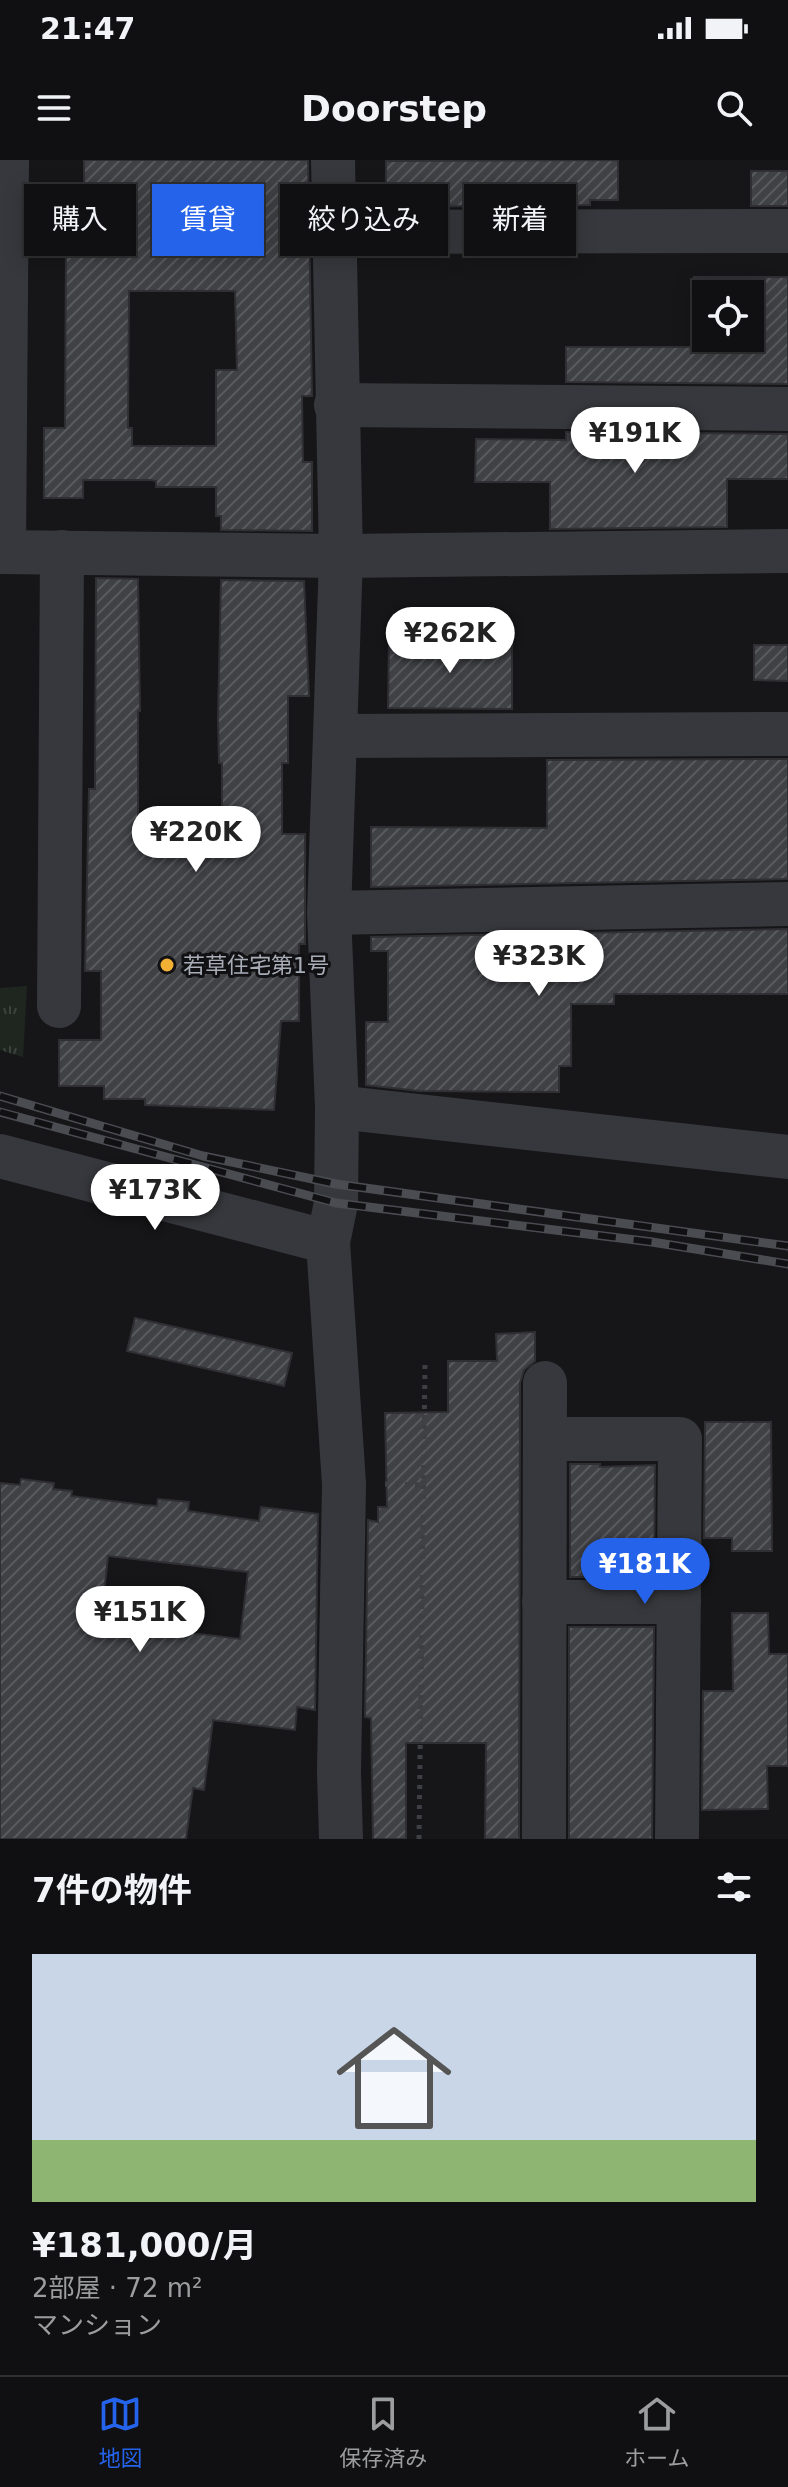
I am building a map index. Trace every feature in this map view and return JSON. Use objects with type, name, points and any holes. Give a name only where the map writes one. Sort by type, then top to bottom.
[{"type":"street","points":[[7,160],[2,552],[341,556],[788,551]]},
{"type":"street","points":[[333,160],[334,184]]},
{"type":"street","points":[[448,232],[788,231]]},
{"type":"street","points":[[335,256],[341,556],[329,913],[337,1107],[336,1203],[328,1242],[344,1484],[339,1772],[341,1839]]},
{"type":"street","points":[[336,405],[788,409]]},
{"type":"street","points":[[59,1006],[62,552]]},
{"type":"street","points":[[335,736],[788,734]]},
{"type":"street","points":[[329,913],[788,904]]},
{"type":"street","points":[[337,1107],[788,1157]]},
{"type":"street","points":[[0,1156],[328,1242]]},
{"type":"street","points":[[544,1839],[545,1383]]},
{"type":"street","points":[[545,1439],[680,1439],[677,1839]]},
{"type":"street","points":[[544,1602],[679,1602]]},
{"type":"path","points":[[419,1839],[425,1365]]},
{"type":"green space","points":[[27,986],[23,1057],[0,1050],[0,988]]},
{"type":"building","points":[[84,160],[308,160],[308,184],[280,184],[280,256],[310,256],[312,396],[302,396],[303,462],[312,462],[312,531],[221,530],[221,516],[216,516],[216,487],[156,487],[156,481],[150,480],[83,480],[83,498],[44,498],[44,428],[65,428],[66,256],[136,256],[136,184],[84,184]],"holes":[[[129,291],[235,291],[237,370],[216,370],[216,446],[132,446],[132,428],[128,428]]]},
{"type":"building","points":[[618,160],[618,200],[590,200],[590,205],[576,205],[576,184],[464,184],[464,206],[448,206],[448,184],[386,184],[386,161]]},
{"type":"building","points":[[751,171],[788,171],[788,206],[751,206]]},
{"type":"building","points":[[694,277],[788,277],[788,384],[566,382],[566,347],[692,347],[692,352],[764,352],[764,280],[694,280]]},
{"type":"building","points":[[566,432],[788,434],[788,479],[727,479],[727,527],[550,529],[550,482],[475,482],[476,439],[566,440]]},
{"type":"building","points":[[96,578],[138,579],[138,826],[222,826],[218,719],[221,580],[304,581],[309,696],[288,696],[288,763],[282,763],[282,834],[305,834],[305,944],[299,944],[299,1021],[281,1021],[274,1110],[145,1105],[145,1099],[104,1099],[104,1086],[59,1086],[59,1040],[101,1040],[101,971],[85,971],[89,789],[95,789]]},
{"type":"building","points":[[389,641],[512,642],[512,709],[388,708]]},
{"type":"building","points":[[754,645],[788,645],[788,681],[754,680]]},
{"type":"building","points":[[788,759],[788,879],[371,887],[371,827],[547,828],[547,760]]},
{"type":"building","points":[[788,929],[788,994],[614,994],[614,1004],[571,1004],[571,1066],[559,1066],[559,1092],[419,1091],[366,1085],[366,1022],[388,1022],[388,951],[371,951],[371,937]]},
{"type":"building","points":[[135,1318],[292,1353],[284,1386],[127,1351]]},
{"type":"building","points":[[535,1332],[535,1361],[524,1370],[520,1383],[519,1839],[485,1839],[486,1743],[406,1743],[406,1839],[373,1839],[371,1718],[365,1717],[368,1520],[378,1522],[378,1507],[387,1507],[385,1413],[448,1412],[448,1361],[497,1361],[496,1334]]},
{"type":"building","points":[[705,1422],[771,1422],[772,1551],[732,1551],[732,1538],[704,1538]]},
{"type":"building","points":[[570,1464],[600,1464],[600,1467],[655,1465],[654,1577],[570,1577]]},
{"type":"building","points":[[21,1479],[54,1483],[53,1489],[72,1491],[71,1496],[144,1505],[157,1506],[158,1499],[189,1502],[188,1511],[259,1521],[261,1507],[318,1514],[315,1710],[297,1707],[295,1730],[213,1720],[204,1790],[193,1788],[186,1839],[0,1839],[0,1483],[20,1485]],"holes":[[[108,1556],[248,1572],[240,1639],[101,1622]]]},
{"type":"building","points":[[732,1613],[768,1613],[769,1654],[788,1654],[788,1766],[767,1766],[768,1809],[702,1810],[703,1691],[733,1691]]},
{"type":"building","points":[[569,1627],[654,1627],[652,1839],[569,1839]]},
{"type":"railway","points":[[0,1096],[203,1156],[336,1184],[788,1246]]},
{"type":"railway","points":[[0,1112],[336,1203],[652,1242],[788,1264]]},
{"type":"place","name":"若草住宅第1号","points":[[167,965]]}]
